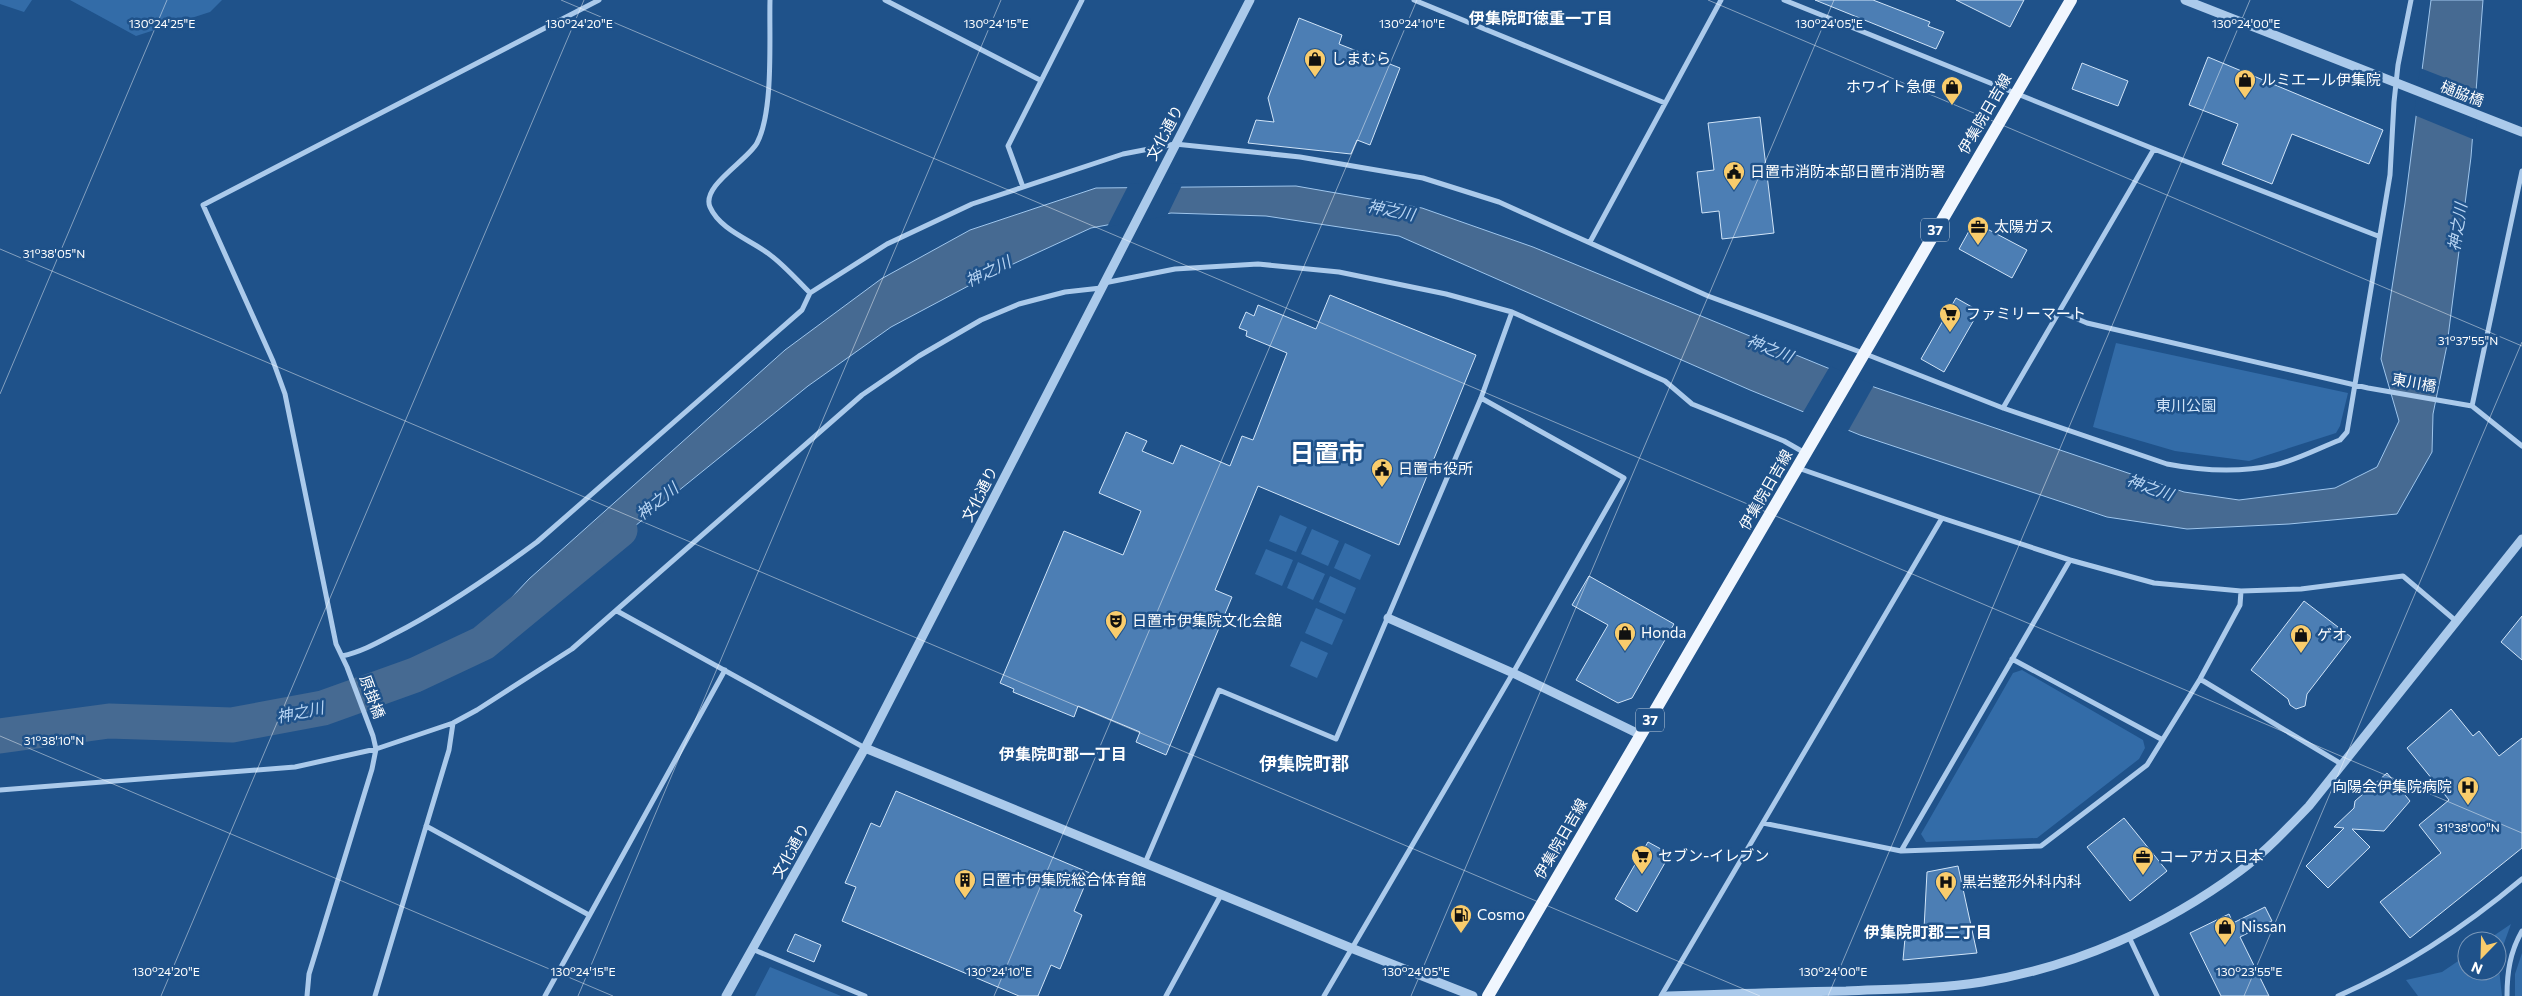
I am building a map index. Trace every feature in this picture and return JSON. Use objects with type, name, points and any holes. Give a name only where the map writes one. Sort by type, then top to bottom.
[{"type":"main road","name":"伊集院日吉線","points":[[1488,996],[2071,0]]},
{"type":"street","name":"原掛橋","points":[[376,749],[373,736],[347,667],[336,644],[285,394],[273,361],[203,205],[599,0]]},
{"type":"street","points":[[770,0],[768,79],[764,123],[757,143],[712,189],[709,194],[710,206],[723,224],[770,254],[810,293]]},
{"type":"street","points":[[885,0],[1040,80]]},
{"type":"street","points":[[1023,186],[1008,146],[1082,0]]},
{"type":"street","name":"文化通り","points":[[726,996],[865,748],[1250,0]]},
{"type":"street","points":[[1416,0],[1665,103]]},
{"type":"street","points":[[1590,242],[1721,0]]},
{"type":"street","points":[[1784,0],[2015,94],[2378,236]]},
{"type":"street","name":"樋脇橋","points":[[2185,0],[2522,132]]},
{"type":"street","points":[[342,656],[358,652],[426,618],[493,574],[536,542],[802,310],[810,293],[887,244],[972,204],[1023,186],[1123,154],[1175,144],[1300,156],[1423,178],[1499,202],[1708,296],[1863,353],[2003,408],[2167,464],[2195,470],[2239,470],[2276,465],[2340,440],[2347,432],[2357,385],[2378,236],[2390,175],[2396,83],[2411,0]]},
{"type":"street","points":[[2003,408],[2061,312],[2154,149]]},
{"type":"street","points":[[2522,171],[2472,406],[2522,446]]},
{"type":"street","points":[[0,790],[295,767],[376,749],[453,723],[477,710],[572,649],[862,395],[919,356],[981,320],[1019,304],[1065,292],[1175,270],[1258,264],[1339,272],[1446,294],[1512,312],[1665,381],[1692,404],[1784,441],[1809,448]]},
{"type":"street","points":[[1145,863],[1219,690],[1336,739],[1481,398],[1512,312]]},
{"type":"street","name":"東川橋","points":[[2061,312],[2087,323],[2368,388],[2472,406]]},
{"type":"street","points":[[1324,996],[1513,673],[1624,478],[1481,398]]},
{"type":"street","points":[[1798,468],[2070,560],[2154,583],[2241,591],[2301,589],[2403,576],[2456,621]]},
{"type":"street","points":[[1661,996],[1942,518]]},
{"type":"street","points":[[1668,996],[1905,989],[1981,982],[2047,968],[2083,956],[2129,937],[2203,897],[2241,870],[2280,837],[2343,766],[2522,539]]},
{"type":"street","points":[[1900,850],[2070,560]]},
{"type":"street","points":[[1763,823],[1900,850],[2041,846],[2147,765],[2161,739],[2200,679],[2240,605],[2241,591]]},
{"type":"street","points":[[617,611],[865,748],[1351,948],[1474,996]]},
{"type":"street","points":[[1388,618],[1513,673],[1641,735]]},
{"type":"street","points":[[2012,659],[2161,739]]},
{"type":"street","points":[[545,996],[725,670]]},
{"type":"street","points":[[2200,679],[2343,766]]},
{"type":"street","points":[[375,996],[449,750],[453,723]]},
{"type":"street","points":[[307,996],[309,974],[372,769],[376,749]]},
{"type":"street","points":[[426,826],[589,915]]},
{"type":"street","points":[[2338,996],[2361,986],[2431,948],[2490,906],[2522,879]]},
{"type":"street","points":[[1166,996],[1221,895]]},
{"type":"street","points":[[2507,996],[2507,970],[2515,944],[2522,931]]},
{"type":"street","points":[[2129,937],[2157,996]]},
{"type":"street","points":[[752,949],[865,996]]},
{"type":"green space","points":[[0,0],[32,0],[24,12],[0,4]]},
{"type":"green space","points":[[70,0],[222,0],[210,12],[136,36]]},
{"type":"green space","name":"東川公園","points":[[2116,343],[2348,393],[2340,426],[2336,433],[2249,461],[2175,451],[2093,427]]},
{"type":"green space","points":[[1280,515],[1307,527],[1296,552],[1269,541]]},
{"type":"green space","points":[[1312,529],[1339,541],[1328,566],[1301,554]]},
{"type":"green space","points":[[1345,543],[1371,555],[1360,580],[1334,568]]},
{"type":"green space","points":[[1266,549],[1293,560],[1282,586],[1255,574]]},
{"type":"green space","points":[[1298,562],[1325,574],[1313,600],[1287,588]]},
{"type":"green space","points":[[1330,576],[1356,588],[1345,614],[1319,602]]},
{"type":"green space","points":[[1316,608],[1343,620],[1332,645],[1305,633]]},
{"type":"green space","points":[[1301,641],[1328,653],[1317,678],[1290,666]]},
{"type":"green space","points":[[2022,670],[2143,740],[2145,748],[2139,759],[2037,838],[1926,842],[1921,834],[2013,673]]},
{"type":"green space","points":[[2511,924],[2507,935],[2507,931],[2501,931]]},
{"type":"green space","points":[[2522,953],[2522,996],[2515,996],[2515,974]]},
{"type":"green space","points":[[2457,962],[2457,981],[2500,981],[2502,996],[2418,996],[2406,980],[2442,972]]},
{"type":"green space","points":[[770,967],[841,996],[755,996]]},
{"type":"water","points":[[2431,0],[2483,0],[2471,157],[2447,345],[2433,414],[2432,452],[2397,514],[2289,524],[2187,529],[2107,517],[1860,435],[1750,390],[1399,236],[1266,216],[1171,213],[1091,228],[987,276],[891,327],[808,386],[630,530],[497,613],[529,579],[785,350],[881,279],[970,230],[1096,188],[1296,186],[1422,208],[1533,247],[1874,387],[2184,492],[2239,500],[2335,488],[2377,467],[2399,421],[2381,359],[2405,203]]},
{"type":"pier","points":[[2420,68],[2479,91],[2475,140],[2414,115]]},
{"type":"pier","points":[[1183,183],[1167,216],[1107,227],[1129,184]]},
{"type":"pier","points":[[1830,366],[1874,385],[1847,433],[1802,414]]},
{"type":"building","points":[[1815,0],[1873,0],[1930,22],[1928,26],[1944,32],[1936,49]]},
{"type":"building","points":[[1956,0],[2024,0],[2010,27]]},
{"type":"building","points":[[1299,18],[1342,35],[1339,44],[1400,68],[1370,145],[1357,140],[1351,154],[1248,143],[1256,120],[1274,122],[1268,98]]},
{"type":"building","points":[[2208,57],[2383,130],[2369,164],[2292,134],[2272,184],[2222,164],[2238,124],[2189,105]]},
{"type":"building","points":[[2082,63],[2128,81],[2118,106],[2072,89]]},
{"type":"building","name":"日置市消防本部日置市消防署","points":[[1760,117],[1774,233],[1722,239],[1719,211],[1702,213],[1697,172],[1714,170],[1708,123]]},
{"type":"building","points":[[1974,222],[2027,250],[2012,278],[1959,249]]},
{"type":"building","points":[[1330,295],[1476,355],[1399,545],[1258,486],[1215,590],[1232,597],[1166,755],[1136,742],[1140,732],[1078,706],[1074,717],[1013,692],[1014,689],[1000,683],[1064,531],[1123,555],[1141,511],[1099,493],[1126,432],[1147,441],[1142,451],[1173,464],[1181,445],[1230,466],[1242,436],[1253,440],[1287,353],[1246,336],[1247,331],[1239,328],[1246,312],[1254,316],[1258,305],[1316,329]]},
{"type":"building","points":[[1956,298],[1979,311],[1944,372],[1921,359]]},
{"type":"building","name":"Honda","points":[[1589,576],[1674,624],[1632,698],[1618,703],[1576,680],[1608,625],[1572,605]]},
{"type":"building","points":[[2304,601],[2351,637],[2307,694],[2305,706],[2296,709],[2290,705],[2288,699],[2251,670]]},
{"type":"building","points":[[2522,616],[2522,660],[2501,642]]},
{"type":"building","points":[[2451,709],[2473,736],[2479,731],[2499,756],[2522,738],[2522,848],[2410,938],[2380,902],[2441,853],[2419,825],[2449,800],[2407,748]]},
{"type":"building","points":[[2387,773],[2410,801],[2384,831],[2352,829],[2370,847],[2328,888],[2306,866],[2344,828],[2334,827],[2354,808],[2355,801]]},
{"type":"building","name":"日置市伊集院総合体育館","points":[[896,791],[1090,873],[1074,911],[1082,915],[1060,969],[1051,965],[1038,996],[1019,996],[842,921],[856,887],[845,883],[871,823],[880,827]]},
{"type":"building","points":[[2124,818],[2167,871],[2130,901],[2087,847]]},
{"type":"building","points":[[1648,842],[1670,854],[1637,912],[1615,899]]},
{"type":"building","name":"黒岩整形外科内科","points":[[1958,866],[1977,953],[1903,960],[1905,938],[1924,929],[1927,872]]},
{"type":"building","points":[[2265,907],[2272,921],[2240,937],[2269,996],[2221,996],[2190,933],[2229,914],[2233,923]]},
{"type":"building","points":[[795,934],[821,945],[814,962],[787,951]]},
{"type":"waterway","name":"神之川","points":[[0,736],[109,721],[232,725],[323,708],[415,675],[483,643],[620,530]]},
{"type":"place","name":"しまむら","points":[[1315,78]]},
{"type":"place","name":"ルミエール伊集院","points":[[2245,99]]},
{"type":"place","name":"ホワイト急便","points":[[1952,106]]},
{"type":"place","name":"日置市消防本部日置市消防署","points":[[1734,191]]},
{"type":"place","name":"太陽ガス","points":[[1978,246]]},
{"type":"place","name":"ファミリーマート","points":[[1950,333]]},
{"type":"place","name":"日置市役所","points":[[1382,488]]},
{"type":"place","name":"日置市伊集院文化会館","points":[[1116,640]]},
{"type":"place","name":"Honda","points":[[1625,652]]},
{"type":"place","name":"ゲオ","points":[[2301,654]]},
{"type":"place","name":"向陽会伊集院病院","points":[[2468,806]]},
{"type":"place","name":"セブン-イレブン","points":[[1642,875]]},
{"type":"place","name":"コーアガス日本","points":[[2143,876]]},
{"type":"place","name":"日置市伊集院総合体育館","points":[[965,899]]},
{"type":"place","name":"黒岩整形外科内科","points":[[1946,901]]},
{"type":"place","name":"Cosmo","points":[[1461,934]]},
{"type":"place","name":"Nissan","points":[[2225,946]]},
{"type":"district","name":"伊集院町徳重一丁目","points":[[1541,18]]},
{"type":"district","name":"日置市","points":[[1327,453]]},
{"type":"district","name":"伊集院町郡一丁目","points":[[1063,754]]},
{"type":"district","name":"伊集院町郡","points":[[1304,764]]},
{"type":"district","name":"伊集院町郡二丁目","points":[[1928,932]]}]
